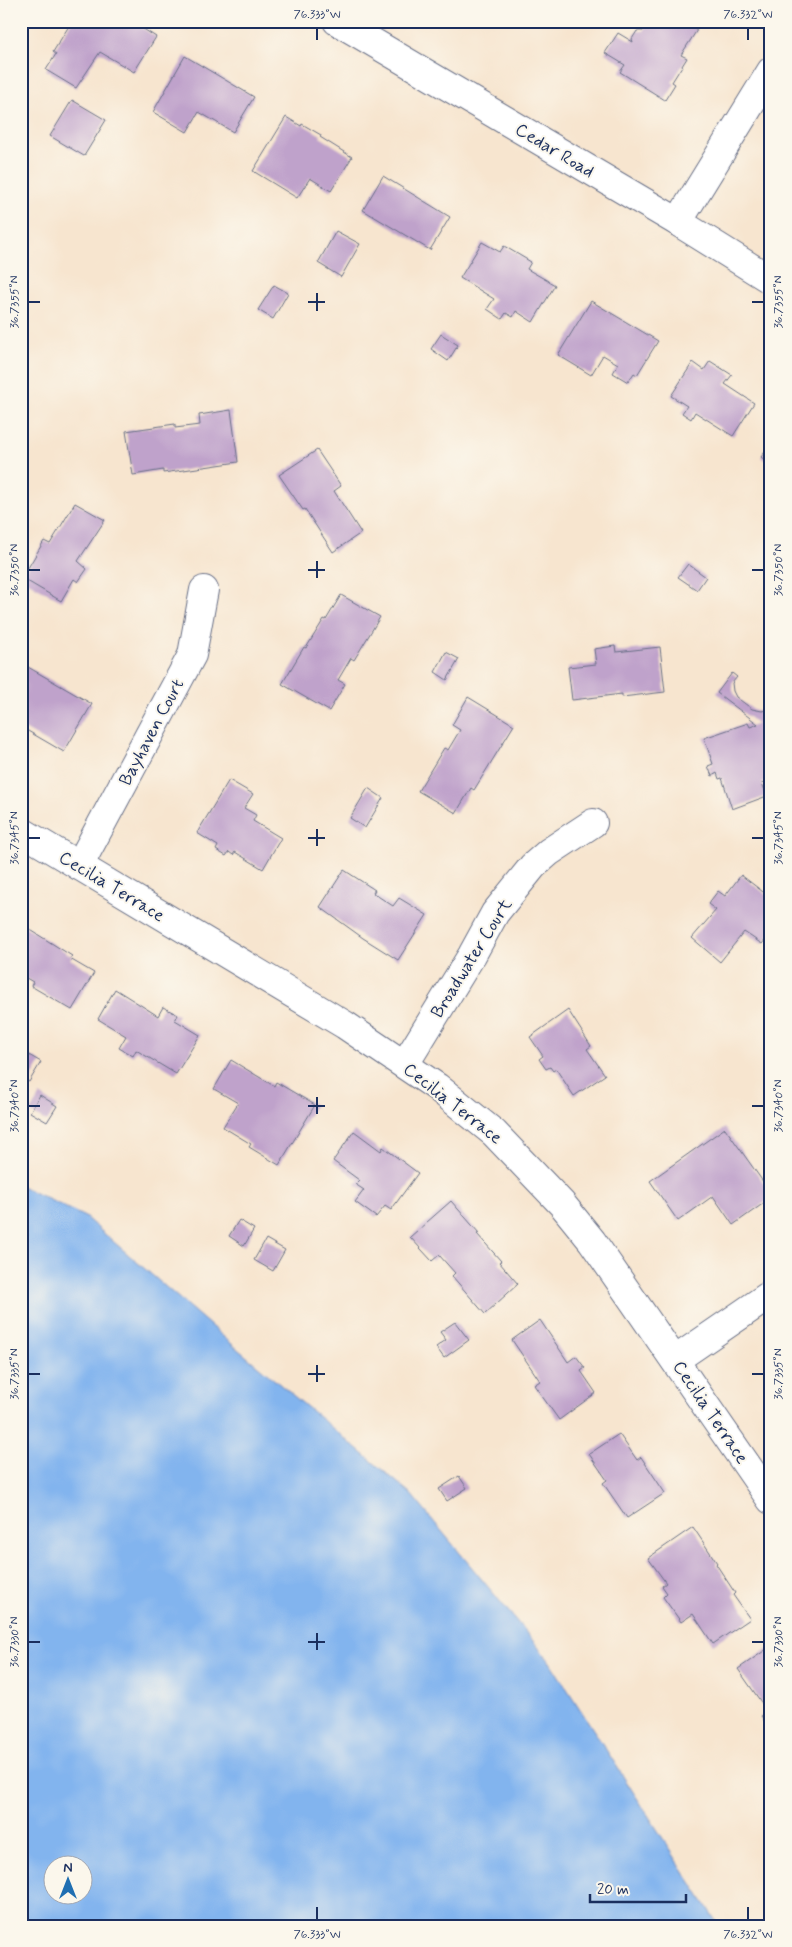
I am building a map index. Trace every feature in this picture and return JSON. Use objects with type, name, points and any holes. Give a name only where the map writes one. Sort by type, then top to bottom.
[{"type":"street","name":"Cedar Road","points":[[337,21],[678,222],[771,280]]},
{"type":"street","points":[[678,222],[771,71]]},
{"type":"street","name":"Bayhaven Court","points":[[79,866],[192,656],[204,590]]},
{"type":"street","name":"Broadwater Court","points":[[405,1064],[495,913],[533,866],[593,823]]},
{"type":"street","name":"Cecilia Terrace","points":[[21,831],[346,1025],[437,1087],[494,1133],[562,1204],[592,1241],[771,1500]]},
{"type":"street","points":[[675,1360],[771,1294]]},
{"type":"water","points":[[21,1186],[85,1217],[234,1346],[410,1493],[548,1659],[719,1926],[21,1926]]},
{"type":"building","points":[[72,21],[131,21],[156,37],[134,72],[100,52],[76,88],[46,70],[56,54],[53,52]]},
{"type":"building","points":[[649,21],[658,27],[661,21],[683,21],[697,30],[681,55],[687,58],[672,82],[675,84],[665,100],[620,72],[625,65],[605,53],[618,33],[633,42],[632,39],[637,31],[643,31]]},
{"type":"building","points":[[185,56],[254,97],[233,132],[199,112],[187,132],[153,112]]},
{"type":"building","points":[[72,100],[106,120],[84,156],[50,136]]},
{"type":"building","points":[[286,117],[321,135],[320,137],[352,157],[331,191],[310,178],[297,198],[253,171]]},
{"type":"building","points":[[383,176],[450,217],[430,250],[363,210]]},
{"type":"building","points":[[336,231],[360,244],[341,277],[318,263]]},
{"type":"building","points":[[482,242],[500,252],[504,246],[531,262],[527,269],[555,285],[533,322],[516,311],[513,317],[506,313],[502,319],[487,309],[494,299],[460,278]]},
{"type":"building","points":[[274,285],[288,293],[273,319],[258,310]]},
{"type":"building","points":[[591,301],[658,341],[637,375],[634,373],[628,382],[613,373],[618,364],[603,355],[591,375],[558,355]]},
{"type":"building","points":[[441,334],[458,345],[448,361],[431,349]]},
{"type":"building","points":[[710,361],[732,375],[725,384],[754,403],[733,436],[695,412],[691,419],[682,413],[687,406],[671,396],[693,362],[704,370]]},
{"type":"building","points":[[231,410],[238,462],[163,473],[163,470],[133,475],[126,431],[175,424],[175,428],[200,425],[199,415]]},
{"type":"building","points":[[771,444],[771,465],[761,457]]},
{"type":"building","points":[[317,450],[341,486],[334,491],[361,533],[333,552],[305,509],[303,510],[279,475]]},
{"type":"building","points":[[75,503],[105,520],[78,561],[87,569],[78,582],[74,579],[61,601],[22,578],[44,541],[50,544]]},
{"type":"building","points":[[688,564],[706,577],[697,590],[678,577]]},
{"type":"building","points":[[341,595],[380,617],[354,660],[351,658],[338,680],[345,684],[329,711],[282,684],[304,647],[306,648],[324,619],[326,620]]},
{"type":"building","points":[[615,646],[616,652],[660,647],[665,692],[622,697],[622,694],[572,700],[568,667],[596,664],[594,649]]},
{"type":"building","points":[[446,652],[459,659],[447,680],[435,672]]},
{"type":"building","points":[[21,663],[92,704],[64,752],[21,727]]},
{"type":"building","points":[[732,673],[737,677],[732,683],[736,697],[752,709],[762,711],[769,709],[771,706],[771,780],[762,783],[767,796],[732,809],[722,778],[719,779],[717,773],[712,776],[708,766],[713,764],[704,738],[748,723],[750,727],[758,724],[717,693]]},
{"type":"building","points":[[468,697],[514,725],[474,790],[471,788],[456,813],[418,791],[444,748],[448,750],[460,730],[452,725]]},
{"type":"building","points":[[229,780],[253,794],[244,808],[256,815],[253,821],[281,838],[263,869],[235,852],[233,855],[229,852],[226,856],[216,850],[218,846],[197,833]]},
{"type":"building","points":[[368,788],[383,798],[365,828],[350,818]]},
{"type":"building","points":[[344,870],[375,890],[373,893],[393,906],[399,898],[427,915],[398,960],[320,907]]},
{"type":"building","points":[[741,875],[771,898],[771,933],[762,944],[744,932],[720,962],[692,938],[716,910],[708,904],[718,891],[725,896]]},
{"type":"building","points":[[21,924],[72,956],[70,959],[94,973],[72,1010],[31,986],[33,982],[21,975]]},
{"type":"building","points":[[115,989],[158,1016],[163,1007],[178,1015],[175,1020],[200,1035],[176,1074],[136,1050],[133,1056],[119,1048],[126,1036],[98,1019]]},
{"type":"building","points":[[568,1010],[591,1046],[587,1049],[605,1075],[574,1096],[556,1069],[553,1071],[550,1067],[546,1069],[539,1059],[543,1056],[530,1037]]},
{"type":"building","points":[[27,1054],[41,1062],[29,1082],[21,1078],[21,1063]]},
{"type":"building","points":[[231,1060],[274,1086],[276,1082],[315,1105],[279,1165],[249,1147],[251,1144],[223,1127],[238,1103],[214,1089]]},
{"type":"building","points":[[40,1095],[57,1106],[47,1122],[30,1112]]},
{"type":"building","points":[[725,1128],[771,1193],[771,1198],[733,1225],[713,1196],[678,1221],[650,1181]]},
{"type":"building","points":[[354,1131],[381,1151],[383,1147],[418,1173],[391,1210],[385,1206],[376,1217],[355,1202],[364,1190],[355,1184],[359,1180],[333,1161]]},
{"type":"building","points":[[451,1201],[479,1233],[477,1234],[518,1284],[485,1314],[452,1276],[455,1273],[439,1255],[432,1261],[410,1237]]},
{"type":"building","points":[[239,1220],[254,1229],[244,1246],[229,1236]]},
{"type":"building","points":[[266,1239],[285,1250],[273,1271],[254,1260]]},
{"type":"building","points":[[540,1320],[568,1362],[576,1356],[585,1368],[581,1371],[596,1393],[559,1420],[534,1385],[540,1381],[512,1340]]},
{"type":"building","points":[[455,1322],[469,1340],[444,1358],[436,1347],[446,1340],[440,1332]]},
{"type":"building","points":[[619,1434],[637,1460],[641,1457],[665,1493],[627,1518],[603,1483],[607,1480],[589,1454]]},
{"type":"building","points":[[459,1476],[467,1488],[447,1501],[439,1489]]},
{"type":"building","points":[[693,1527],[735,1593],[733,1595],[750,1619],[713,1644],[693,1614],[681,1622],[663,1597],[667,1593],[662,1586],[666,1583],[648,1558]]},
{"type":"building","points":[[767,1649],[771,1655],[771,1730],[761,1716],[768,1712],[738,1669]]}]
